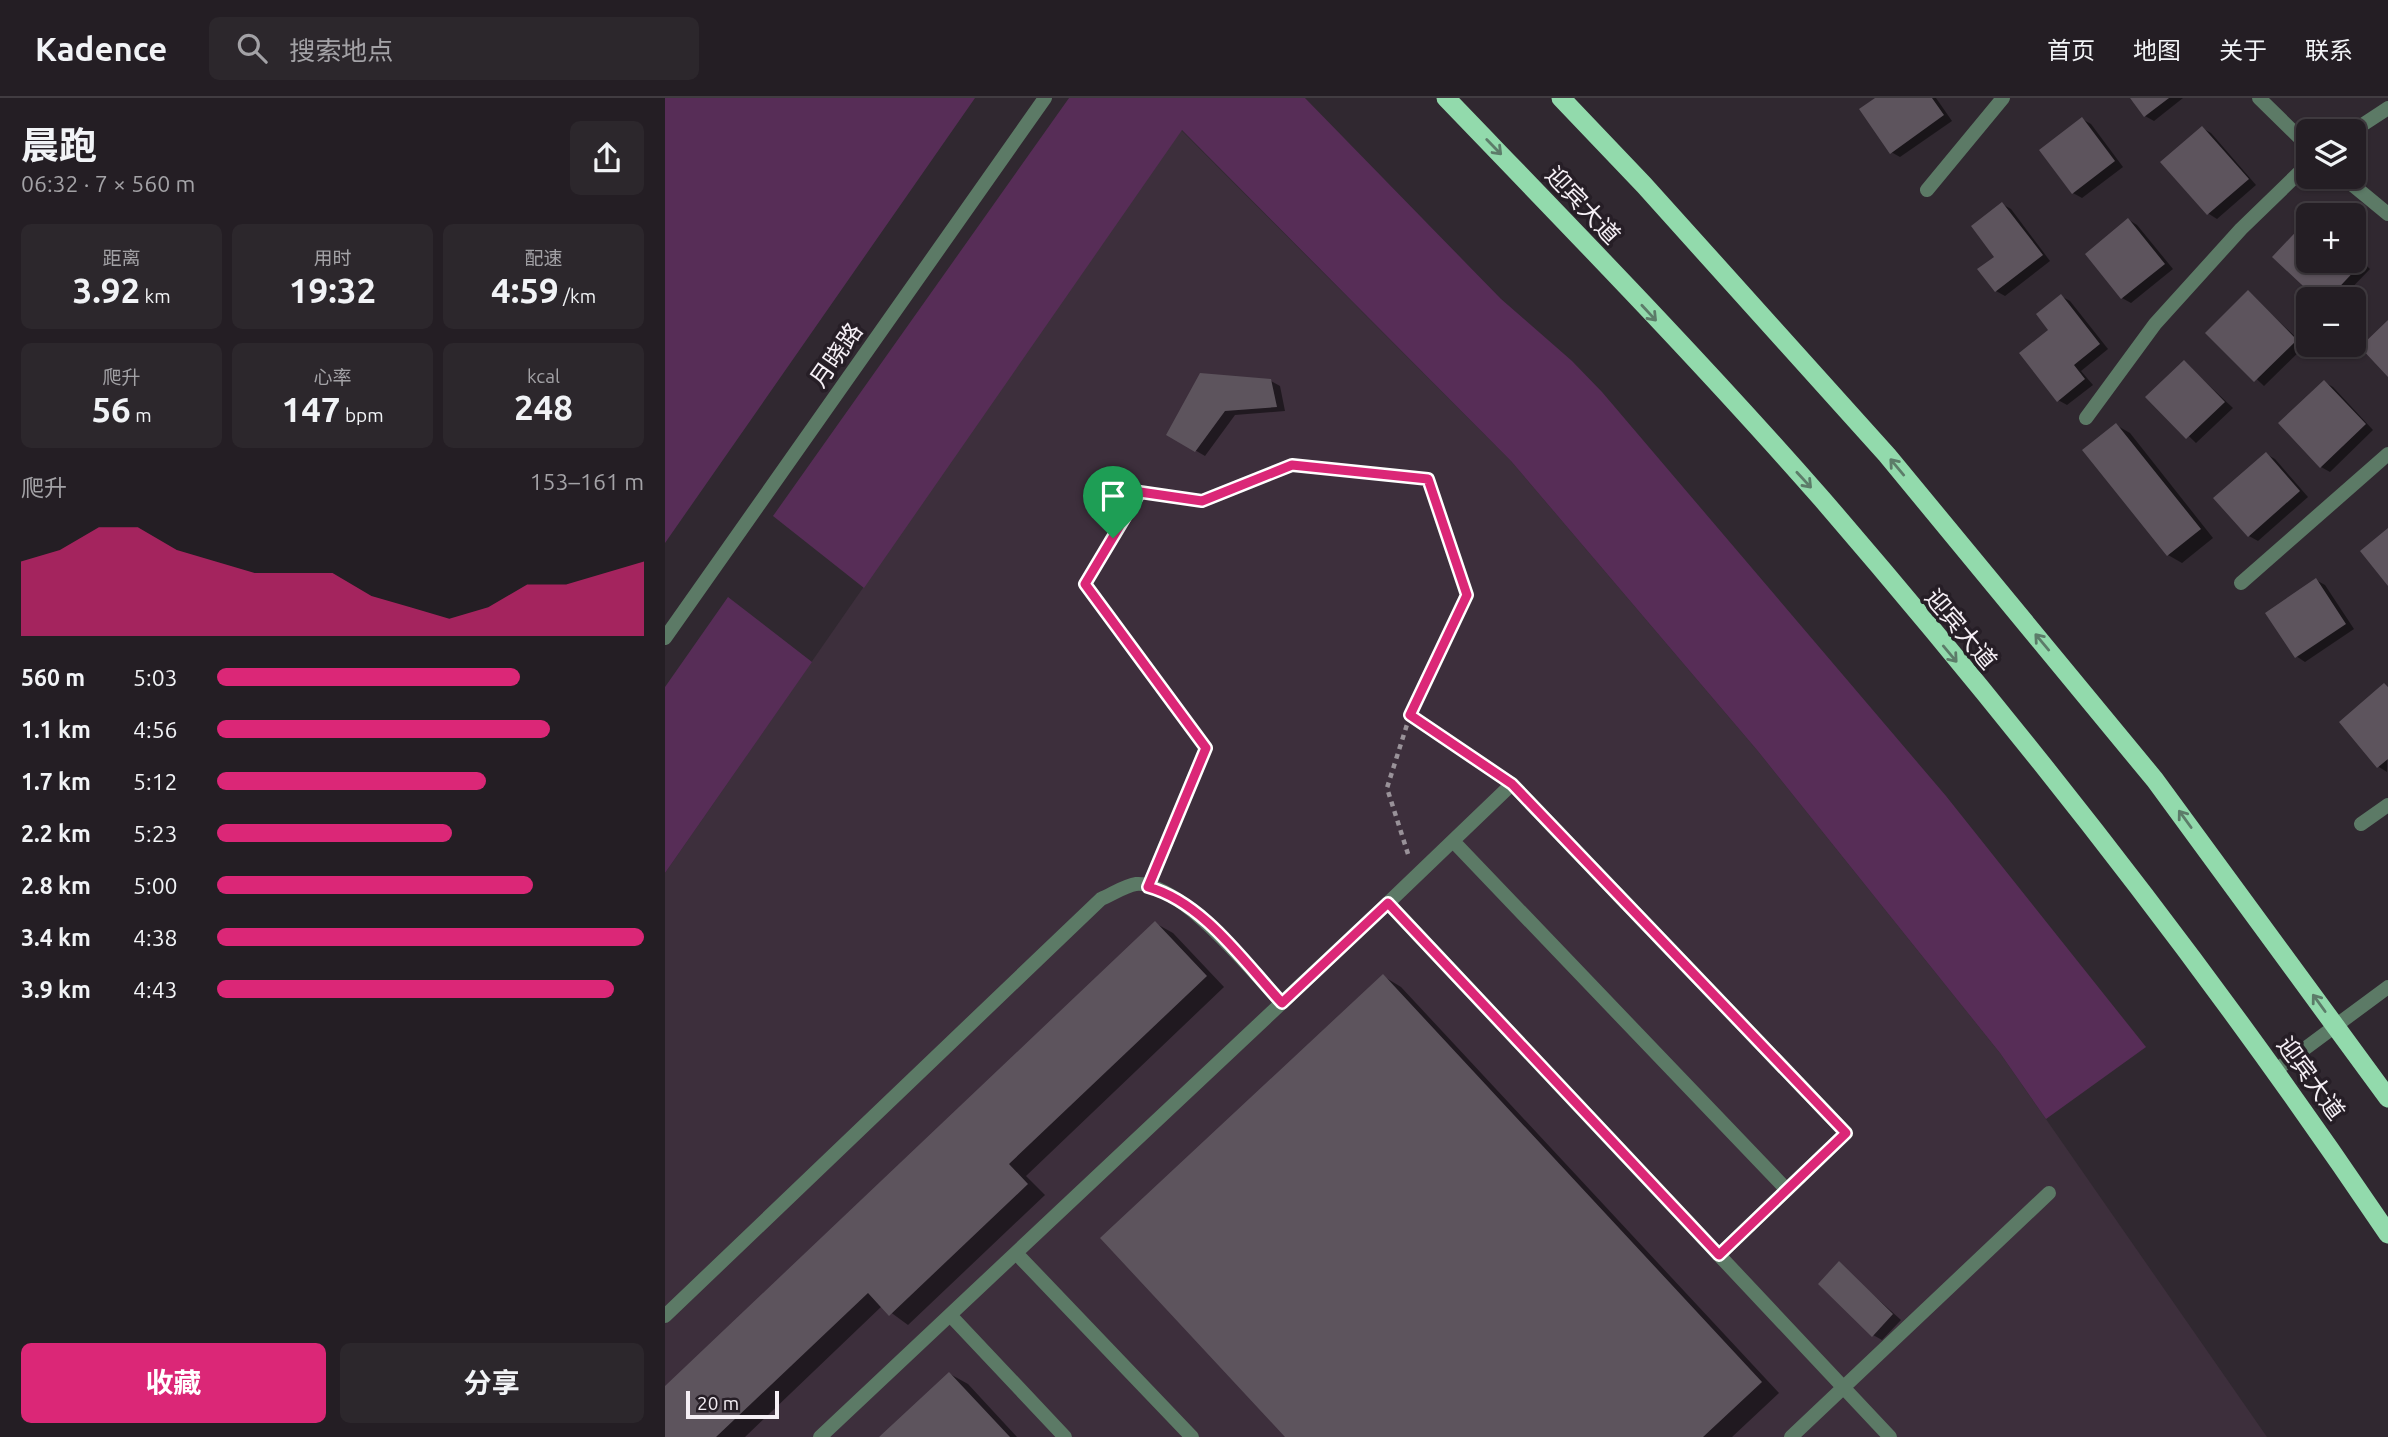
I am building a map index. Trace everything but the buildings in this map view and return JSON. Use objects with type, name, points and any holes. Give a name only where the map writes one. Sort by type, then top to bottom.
[{"type":"highway","name":"迎宾大道","points":[[1446,98],[1566,223],[1821,499],[2079,808],[2276,1070],[2388,1234]]},
{"type":"highway","name":"迎宾大道","points":[[1560,98],[1653,195],[1887,455],[2155,780],[2388,1098]]},
{"type":"street","name":"月晓路","points":[[665,638],[1045,98]]},
{"type":"street","points":[[1927,190],[2003,98]]},
{"type":"street","points":[[2259,98],[2296,134]]},
{"type":"street","points":[[2366,122],[2388,108]]},
{"type":"street","points":[[2086,418],[2155,324],[2241,229],[2296,175]]},
{"type":"street","points":[[2358,189],[2388,214]]},
{"type":"street","points":[[2241,583],[2388,454]]},
{"type":"street","points":[[820,1437],[1512,784],[1846,1133],[1719,1255]]},
{"type":"street","points":[[2361,824],[2388,805]]},
{"type":"street","points":[[1453,841],[1787,1190]]},
{"type":"street","points":[[665,1316],[1101,899],[1137,884],[1170,893],[1201,918],[1282,1003]]},
{"type":"street","points":[[1388,903],[1890,1437]]},
{"type":"street","points":[[2276,1070],[2388,987]]},
{"type":"street","points":[[1791,1437],[2049,1193]]},
{"type":"street","points":[[1016,1253],[1192,1437]]},
{"type":"street","points":[[950,1315],[1065,1437]]},
{"type":"path","points":[[1148,887],[1206,748],[1085,584],[1140,492],[1202,501],[1292,465],[1428,479],[1467,595],[1410,715],[1387,788],[1416,877]]},
{"type":"path","points":[[1410,715],[1512,784]]},
{"type":"shaded area","points":[[665,98],[975,98],[665,543]]},
{"type":"shaded area","points":[[1069,98],[1305,98],[1501,299],[1572,361],[1602,392],[1946,796],[2146,1047],[2046,1119],[2000,1053],[1757,750],[1511,461],[1182,130],[864,588],[773,516]]},
{"type":"shaded area","points":[[1181,130],[1511,461],[1757,750],[2000,1053],[2267,1437],[665,1437],[665,873]]},
{"type":"shaded area","points":[[728,597],[812,662],[665,873],[665,687]]},
{"type":"route","points":[[1292,465],[1428,479],[1467,595],[1410,715],[1512,784],[1846,1133],[1719,1255],[1388,903],[1282,1003],[1201,918],[1170,893],[1148,887],[1206,748],[1085,584],[1113,538],[1140,492],[1202,501],[1292,465]]}]
